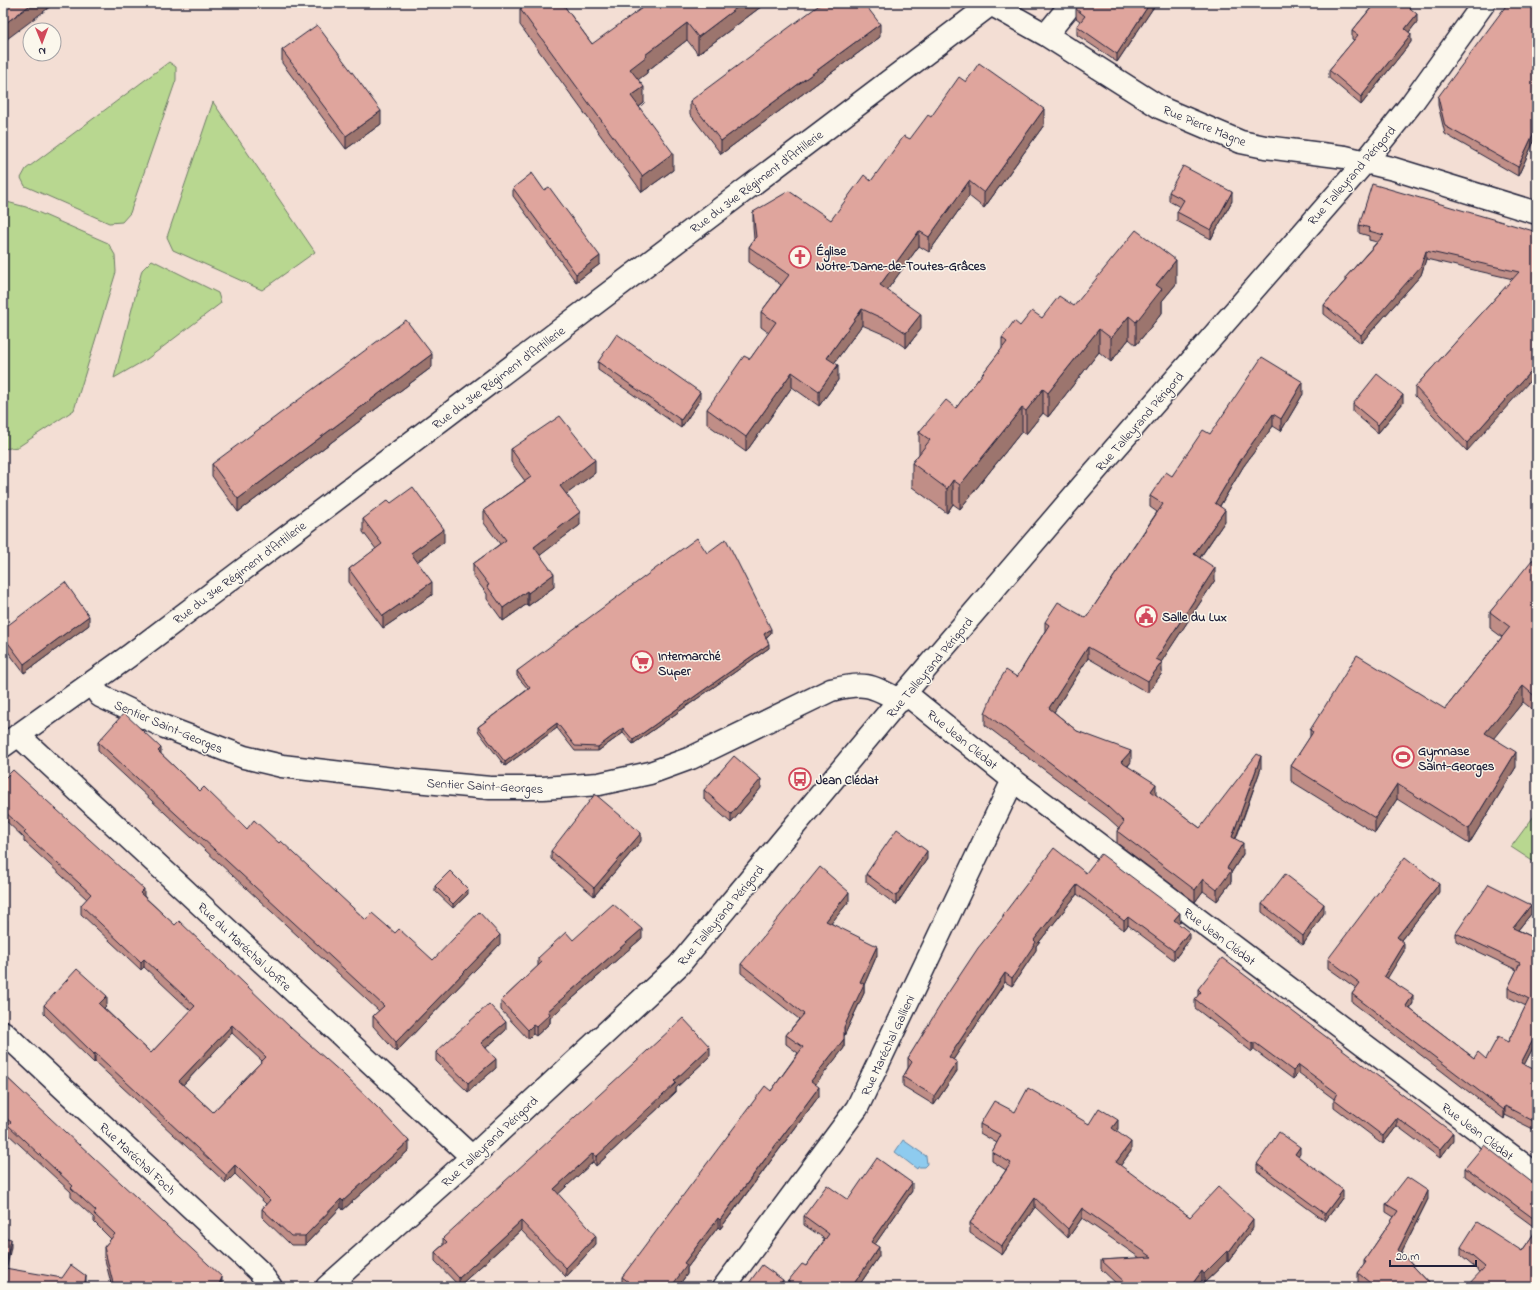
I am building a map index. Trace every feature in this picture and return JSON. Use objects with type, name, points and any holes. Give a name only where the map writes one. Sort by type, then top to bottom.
[{"type":"street","points":[[1046,35],[1072,3]]},
{"type":"street","name":"Rue Talleyrand Périgord","points":[[327,1287],[472,1157],[679,966],[903,697],[1087,480],[1365,162],[1412,103],[1484,3]]},
{"type":"street","name":"Rue Pierre Magne","points":[[990,4],[1046,35],[1161,108],[1241,142],[1265,147],[1331,154],[1365,162],[1394,169],[1537,213]]},
{"type":"street","name":"Rue du 34e Régiment d'Artillerie","points":[[11,740],[91,683],[990,4]]},
{"type":"street","name":"Sentier Saint-Georges","points":[[91,683],[100,696],[164,727],[244,757],[290,767],[490,788],[543,788],[599,784],[650,774],[691,758],[831,690],[854,684],[876,687],[903,697]]},
{"type":"street","name":"Rue Jean Clédat","points":[[903,697],[1537,1175]]},
{"type":"street","name":"Rue du Maréchal Joffre","points":[[11,740],[472,1157]]},
{"type":"street","name":"Rue Maréchal Gallieni","points":[[724,1287],[857,1108],[1013,780]]},
{"type":"street","name":"Rue Maréchal Foch","points":[[3,1032],[259,1271],[271,1287]]},
{"type":"green space","points":[[169,62],[176,67],[176,80],[130,213],[122,222],[109,223],[25,186],[21,178],[26,169]]},
{"type":"green space","points":[[213,102],[315,252],[262,290],[173,250],[167,237]]},
{"type":"green space","points":[[3,201],[26,207],[108,243],[115,255],[116,272],[74,410],[18,447],[3,449]]},
{"type":"green space","points":[[152,260],[218,293],[221,303],[147,359],[114,378],[142,270]]},
{"type":"green space","points":[[1537,812],[1537,864],[1511,847]]},
{"type":"water","points":[[903,1140],[926,1156],[927,1164],[924,1167],[918,1167],[917,1169],[895,1152]]},
{"type":"building","points":[[3,3],[33,3],[3,25]]},
{"type":"building","points":[[526,3],[562,3],[592,44],[649,3],[743,3],[698,37],[687,23],[645,55],[647,56],[630,69],[644,87],[631,96],[673,153],[642,176],[520,9],[527,4]]},
{"type":"building","points":[[822,3],[864,3],[880,24],[721,141],[690,101]]},
{"type":"building","points":[[1080,3],[1150,3],[1117,54],[1077,26],[1085,16],[1076,9]]},
{"type":"building","points":[[1371,3],[1404,3],[1417,14],[1405,29],[1411,34],[1361,97],[1329,70],[1358,35],[1352,31],[1372,7]]},
{"type":"building","points":[[1508,3],[1537,3],[1537,45],[1534,49],[1537,51],[1537,129],[1536,128],[1518,167],[1445,126],[1438,97]]},
{"type":"building","points":[[317,25],[381,111],[346,136],[282,50]]},
{"type":"building","points":[[979,63],[1044,109],[984,193],[969,181],[929,237],[919,231],[880,285],[921,314],[906,333],[890,322],[862,309],[827,358],[838,365],[819,391],[792,372],[746,437],[707,409],[744,356],[750,359],[776,322],[761,312],[789,275],[749,247],[756,237],[753,212],[789,191],[831,220],[864,175],[871,181],[904,136],[910,139],[928,115],[931,117],[959,77],[966,82]]},
{"type":"building","points":[[1183,166],[1232,192],[1211,230],[1177,212],[1184,200],[1169,192]]},
{"type":"building","points":[[532,173],[544,190],[549,187],[600,256],[576,274],[513,188]]},
{"type":"building","points":[[1372,184],[1537,232],[1537,364],[1467,443],[1415,387],[1519,272],[1426,251],[1421,266],[1361,335],[1324,305],[1347,279],[1345,278],[1384,235],[1369,231],[1370,228],[1359,225]]},
{"type":"building","points":[[1136,230],[1176,260],[1156,285],[1162,289],[1136,322],[1129,316],[1111,338],[1099,329],[1048,393],[1043,389],[1026,411],[1022,408],[960,485],[953,480],[947,489],[912,463],[930,440],[919,432],[946,400],[956,408],[1007,342],[1002,338],[1014,321],[1020,326],[1032,311],[1042,318],[1059,296],[1074,306]]},
{"type":"building","points":[[406,320],[432,354],[238,499],[212,464]]},
{"type":"building","points":[[617,334],[700,392],[681,420],[598,362]]},
{"type":"building","points":[[1262,357],[1303,382],[1281,419],[1273,414],[1243,456],[1215,503],[1225,510],[1194,554],[1215,568],[1156,659],[1162,662],[1148,681],[1088,647],[1049,708],[1077,731],[1131,751],[1121,762],[1156,784],[1151,791],[1200,828],[1257,754],[1261,756],[1232,837],[1243,843],[1227,868],[1231,871],[1217,890],[1203,879],[1195,890],[1117,831],[1124,822],[1107,806],[985,713],[996,686],[1006,670],[1017,677],[1049,625],[1045,622],[1058,602],[1086,618],[1163,504],[1150,496],[1166,472],[1172,476],[1203,430],[1210,434]]},
{"type":"building","points":[[1377,374],[1403,395],[1378,425],[1353,404]]},
{"type":"building","points":[[560,416],[595,460],[560,486],[580,512],[534,547],[554,574],[528,593],[527,591],[503,608],[487,586],[489,585],[473,564],[506,540],[484,510],[531,477],[511,449]]},
{"type":"building","points":[[413,487],[444,529],[411,553],[432,582],[383,616],[349,569],[382,544],[363,519],[388,500],[391,503]]},
{"type":"building","name":"Intermarché Super","points":[[697,538],[707,553],[726,539],[771,629],[764,634],[769,644],[633,740],[623,728],[598,747],[575,746],[557,723],[505,762],[478,727],[530,688],[517,671]]},
{"type":"building","name":"Gymnase Saint-Georges","points":[[1537,559],[1537,632],[1535,635],[1537,636],[1537,698],[1523,686],[1485,733],[1516,752],[1469,829],[1397,784],[1375,818],[1291,766],[1313,732],[1310,730],[1357,655],[1445,709],[1510,627],[1490,612],[1532,560]]},
{"type":"building","points":[[65,582],[89,616],[24,664],[3,636],[3,629]]},
{"type":"building","points":[[124,713],[161,748],[158,751],[200,791],[204,787],[247,829],[254,820],[279,843],[281,841],[366,920],[372,913],[395,933],[399,929],[433,960],[479,912],[500,935],[396,1042],[373,1016],[384,1006],[98,742]]},
{"type":"building","points":[[734,756],[761,779],[731,814],[704,790]]},
{"type":"building","points":[[13,770],[144,889],[140,893],[175,925],[179,921],[291,1028],[343,1074],[409,1141],[343,1201],[341,1199],[305,1236],[291,1236],[262,1209],[270,1200],[235,1165],[226,1175],[95,1053],[94,1054],[44,1005],[77,969],[107,996],[99,1004],[151,1053],[195,1006],[144,959],[141,962],[81,905],[91,894],[24,833],[26,831],[3,810],[3,780]],"holes":[[[232,1025],[266,1057],[213,1112],[179,1081]]]},
{"type":"building","points":[[595,794],[641,833],[594,888],[551,851]]},
{"type":"building","points":[[897,829],[927,851],[896,896],[866,874]]},
{"type":"building","points":[[1054,848],[1086,873],[1101,854],[1180,913],[1174,920],[1189,932],[1174,951],[1128,917],[1124,921],[1077,885],[1034,940],[1036,942],[1012,978],[1005,973],[949,1057],[957,1062],[934,1096],[903,1077],[912,1062],[908,1058],[946,996],[978,948],[1004,916],[1003,915]]},
{"type":"building","points":[[1405,857],[1439,884],[1397,937],[1404,943],[1384,976],[1413,995],[1406,1006],[1474,1058],[1478,1052],[1486,1059],[1498,1037],[1508,1042],[1529,999],[1508,988],[1520,963],[1456,933],[1489,884],[1531,905],[1513,928],[1537,939],[1537,1032],[1521,1063],[1537,1071],[1537,1123],[1505,1106],[1504,1110],[1352,994],[1360,983],[1328,959]]},
{"type":"building","points":[[820,867],[849,892],[826,921],[877,946],[860,982],[864,984],[844,1027],[844,1039],[811,1081],[819,1087],[720,1220],[718,1218],[684,1263],[687,1265],[671,1287],[625,1287],[629,1282],[622,1277],[765,1086],[771,1091],[803,1047],[786,1035],[804,1014],[741,964]]},
{"type":"building","points":[[450,871],[468,889],[453,904],[435,886]]},
{"type":"building","points":[[1285,874],[1324,904],[1303,936],[1262,904]]},
{"type":"building","points":[[613,904],[642,929],[548,1011],[550,1014],[536,1027],[533,1025],[528,1030],[501,1001],[542,962],[538,958],[566,932],[573,940]]},
{"type":"building","points":[[3,916],[7,920],[3,925]]},
{"type":"building","points":[[1222,958],[1453,1133],[1440,1149],[1397,1118],[1383,1136],[1334,1099],[1337,1093],[1299,1065],[1293,1071],[1254,1042],[1252,1044],[1195,999],[1201,992],[1198,989]]},
{"type":"building","points":[[489,1004],[506,1022],[481,1043],[496,1059],[468,1083],[436,1052]]},
{"type":"building","points":[[683,1018],[710,1047],[674,1081],[676,1083],[596,1157],[593,1153],[554,1189],[596,1236],[566,1268],[521,1221],[459,1278],[435,1252],[447,1242],[443,1238]]},
{"type":"building","points":[[3,1074],[222,1277],[218,1287],[114,1287],[104,1247],[115,1234],[94,1214],[96,1211],[71,1188],[73,1186],[8,1125],[11,1122],[3,1116]]},
{"type":"building","points":[[1028,1088],[1089,1124],[1099,1108],[1118,1120],[1112,1128],[1131,1142],[1116,1162],[1190,1217],[1218,1187],[1253,1219],[1228,1253],[1227,1251],[1204,1274],[1202,1271],[1190,1287],[1130,1287],[1101,1260],[1152,1257],[1082,1208],[1068,1229],[1035,1198],[1002,1246],[970,1223],[1011,1163],[992,1152],[1001,1135],[980,1124],[994,1101],[1015,1112]]},
{"type":"building","points":[[1279,1132],[1300,1147],[1295,1154],[1343,1190],[1325,1214],[1257,1164]]},
{"type":"building","points":[[1484,1145],[1534,1184],[1537,1179],[1537,1221],[1465,1168]]},
{"type":"building","points":[[877,1158],[912,1183],[871,1242],[879,1247],[853,1285],[856,1287],[796,1287],[788,1281],[802,1264],[806,1266],[829,1234],[804,1216],[827,1185],[848,1200]]},
{"type":"building","points":[[1407,1177],[1428,1191],[1398,1250],[1431,1285],[1433,1283],[1436,1287],[1375,1287],[1358,1273],[1366,1262],[1364,1261],[1398,1211],[1386,1204]]},
{"type":"building","points":[[1477,1222],[1522,1251],[1537,1229],[1537,1287],[1466,1287],[1485,1267],[1461,1247]]},
{"type":"building","points":[[3,1237],[11,1239],[5,1268],[62,1278],[71,1265],[86,1276],[84,1287],[3,1287]]},
{"type":"building","points":[[762,1265],[783,1280],[778,1287],[746,1287]]},
{"type":"place","name":"Église Notre-Dame-de-Toutes-Grâces","points":[[800,257]]},
{"type":"place","name":"Salle du Lux","points":[[1146,616]]},
{"type":"place","name":"Intermarché Super","points":[[642,662]]},
{"type":"place","name":"Gymnase Saint-Georges","points":[[1403,757]]},
{"type":"place","name":"Jean Clédat","points":[[800,779]]}]
